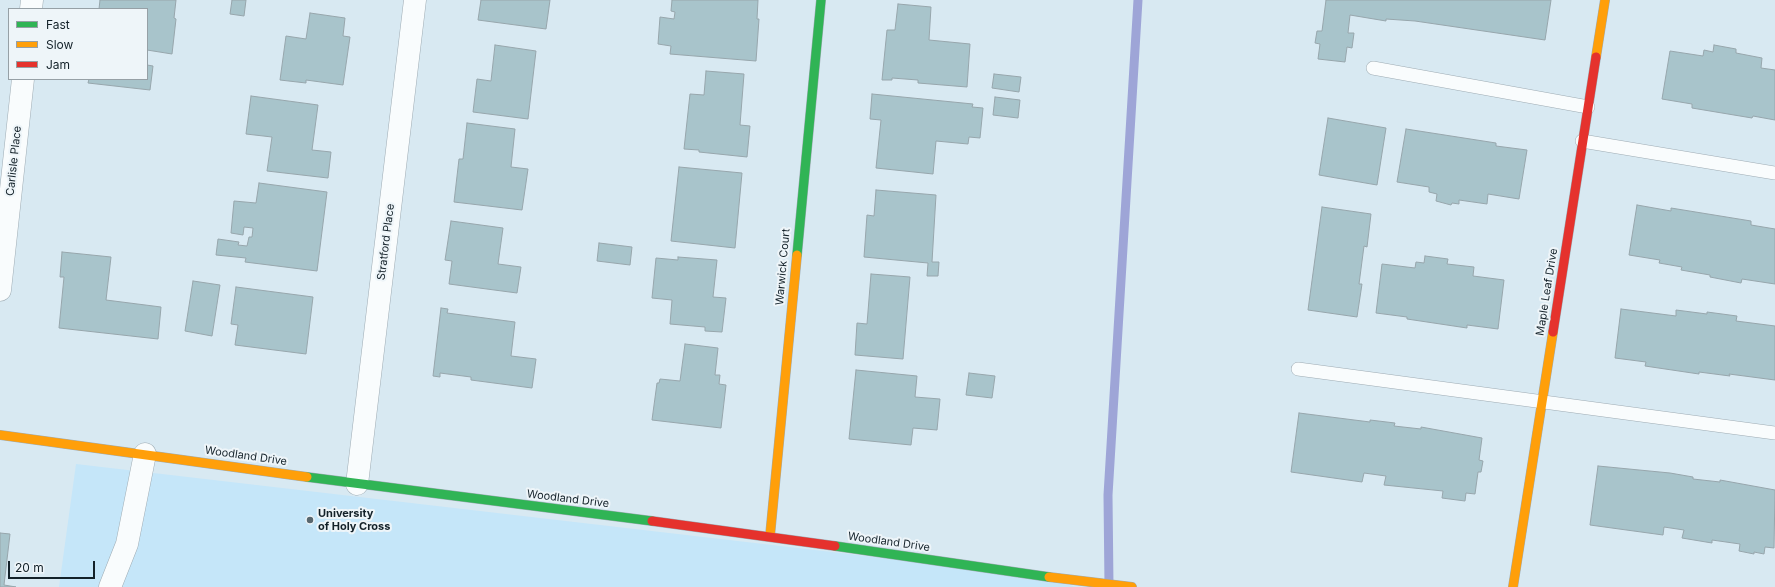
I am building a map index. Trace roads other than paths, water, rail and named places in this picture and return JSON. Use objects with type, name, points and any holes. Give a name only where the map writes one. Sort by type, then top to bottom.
[{"type":"main road","name":"Warwick Court","points":[[770,536],[821,0]]},
{"type":"main road","name":"Maple Leaf Drive","points":[[1513,587],[1604,0]]},
{"type":"main road","name":"Woodland Drive","points":[[0,435],[358,484],[770,536],[1030,575],[1132,587]]},
{"type":"street","name":"Stratford Place","points":[[358,484],[415,0]]},
{"type":"street","name":"Carlisle Place","points":[[0,290],[23,80]]},
{"type":"street","points":[[110,587],[127,544],[145,454]]},
{"type":"lane","points":[[1373,68],[1588,107]]},
{"type":"lane","points":[[1582,141],[1775,173]]},
{"type":"lane","points":[[1298,369],[1775,433]]},
{"type":"waterway","points":[[1109,586],[1108,495],[1138,0]]},
{"type":"place","name":"University of Holy Cross","points":[[310,520]]}]
